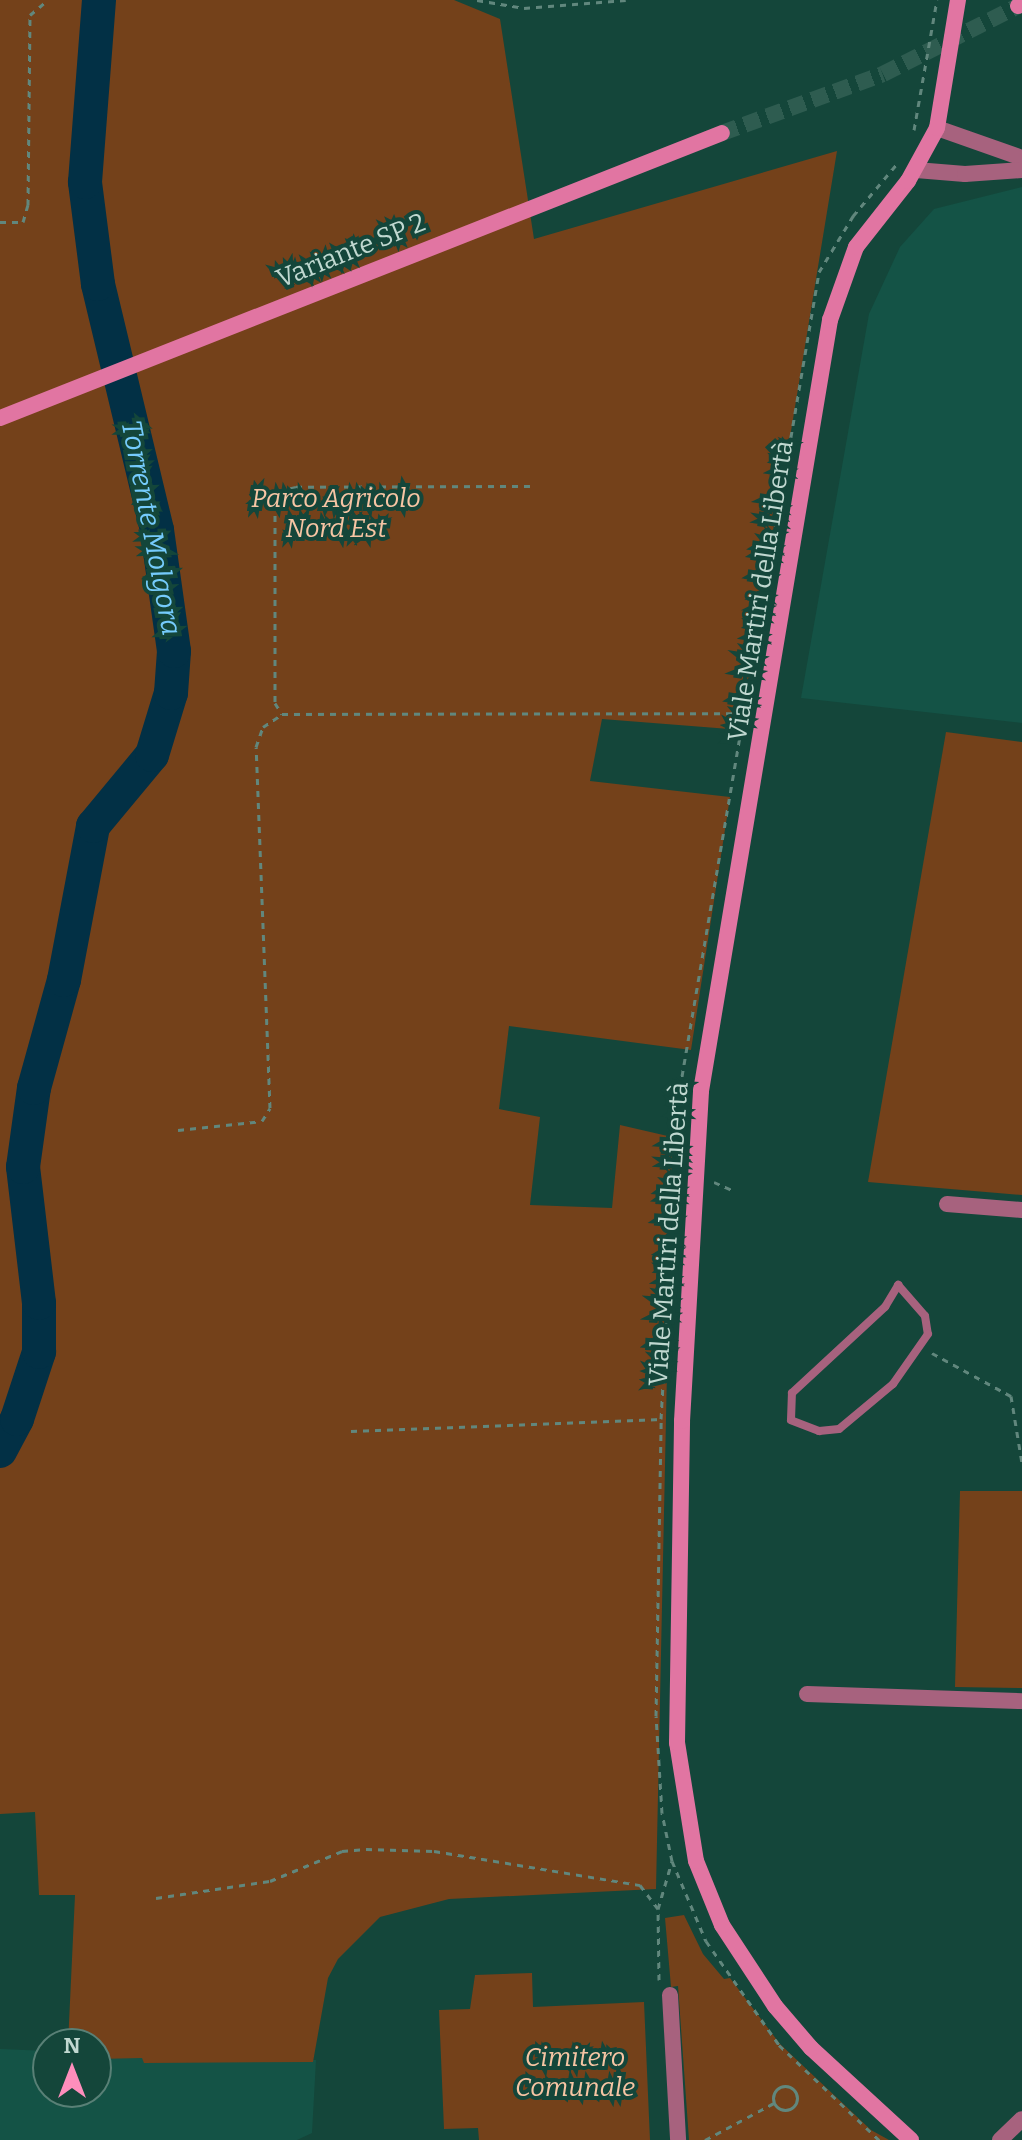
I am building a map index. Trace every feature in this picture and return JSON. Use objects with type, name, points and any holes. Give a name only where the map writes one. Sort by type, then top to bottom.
[{"type":"street","name":"Viale Martiri della Libertà","points":[[911,2140],[811,2048],[775,2006],[722,1925],[696,1861],[677,1743],[682,1421],[701,1091],[833,306],[856,247],[916,170],[937,128],[958,0]]},
{"type":"street","points":[[937,128],[1022,158]]},
{"type":"street","name":"Variante SP 2","points":[[0,418],[72,386],[722,133]]},
{"type":"street","points":[[916,170],[965,174],[1022,170]]},
{"type":"street","points":[[947,1204],[1022,1210]]},
{"type":"street","points":[[807,1694],[1022,1701]]},
{"type":"street","points":[[670,1995],[678,2140]]},
{"type":"street","points":[[1000,2140],[1022,2119]]},
{"type":"lane","points":[[898,1285],[928,1324],[922,1347],[893,1384],[839,1429],[808,1429],[787,1414],[792,1393],[885,1307],[898,1285]]},
{"type":"path","points":[[0,222],[23,222],[28,205],[30,15],[48,0]]},
{"type":"path","points":[[477,0],[524,8],[626,0]]},
{"type":"path","points":[[282,714],[275,703],[275,492],[296,487],[530,486]]},
{"type":"path","points":[[178,1130],[262,1121],[270,1108],[256,747],[263,727],[282,714],[711,710],[765,716]]},
{"type":"path","points":[[922,1347],[1011,1396],[1022,1463]]},
{"type":"path","points":[[351,1431],[644,1418],[682,1421]]},
{"type":"path","points":[[156,1898],[270,1881],[342,1851],[366,1849],[434,1851],[640,1885],[658,1909]]},
{"type":"path","points":[[705,2140],[774,2103],[780,2087],[797,2093],[797,2101],[788,2110],[774,2103]]},
{"type":"shaded area","points":[[1022,187],[1022,723],[801,698],[869,314],[900,247],[934,209]]},
{"type":"shaded area","points":[[0,2049],[32,2050],[32,2108],[112,2108],[112,2053],[316,2060],[312,2133],[297,2140],[0,2140]]},
{"type":"green space","name":"Parco Agricolo Nord Est","points":[[0,0],[454,0],[500,19],[534,239],[837,151],[742,730],[602,719],[590,781],[730,797],[691,1050],[509,1026],[499,1109],[540,1117],[530,1205],[612,1208],[620,1125],[672,1137],[656,1889],[449,1899],[380,1917],[338,1959],[328,1978],[313,2062],[144,2063],[142,2058],[112,2059],[112,2028],[69,2028],[75,1895],[39,1895],[35,1812],[0,1814]]},
{"type":"green space","points":[[946,732],[1022,742],[1022,1195],[868,1182]]},
{"type":"green space","points":[[960,1491],[1022,1491],[1022,1688],[955,1687]]},
{"type":"green space","points":[[684,1915],[703,1954],[724,1979],[730,1978],[780,2044],[871,2130],[889,2140],[689,2140],[678,1986],[671,1987],[665,1918]]},
{"type":"green space","name":"Cimitero Comunale","points":[[532,1973],[533,2007],[644,2002],[650,2140],[479,2140],[478,2128],[444,2129],[439,2010],[470,2009],[475,1975]]},
{"type":"waterway","name":"Torrente Molgora","points":[[0,1451],[17,1419],[39,1352],[39,1303],[23,1167],[34,1088],[64,980],[93,826],[152,755],[171,693],[174,651],[157,530],[98,284],[85,182],[99,0]]},
{"type":"tunnel","points":[[722,133],[883,74],[1018,6]]}]
